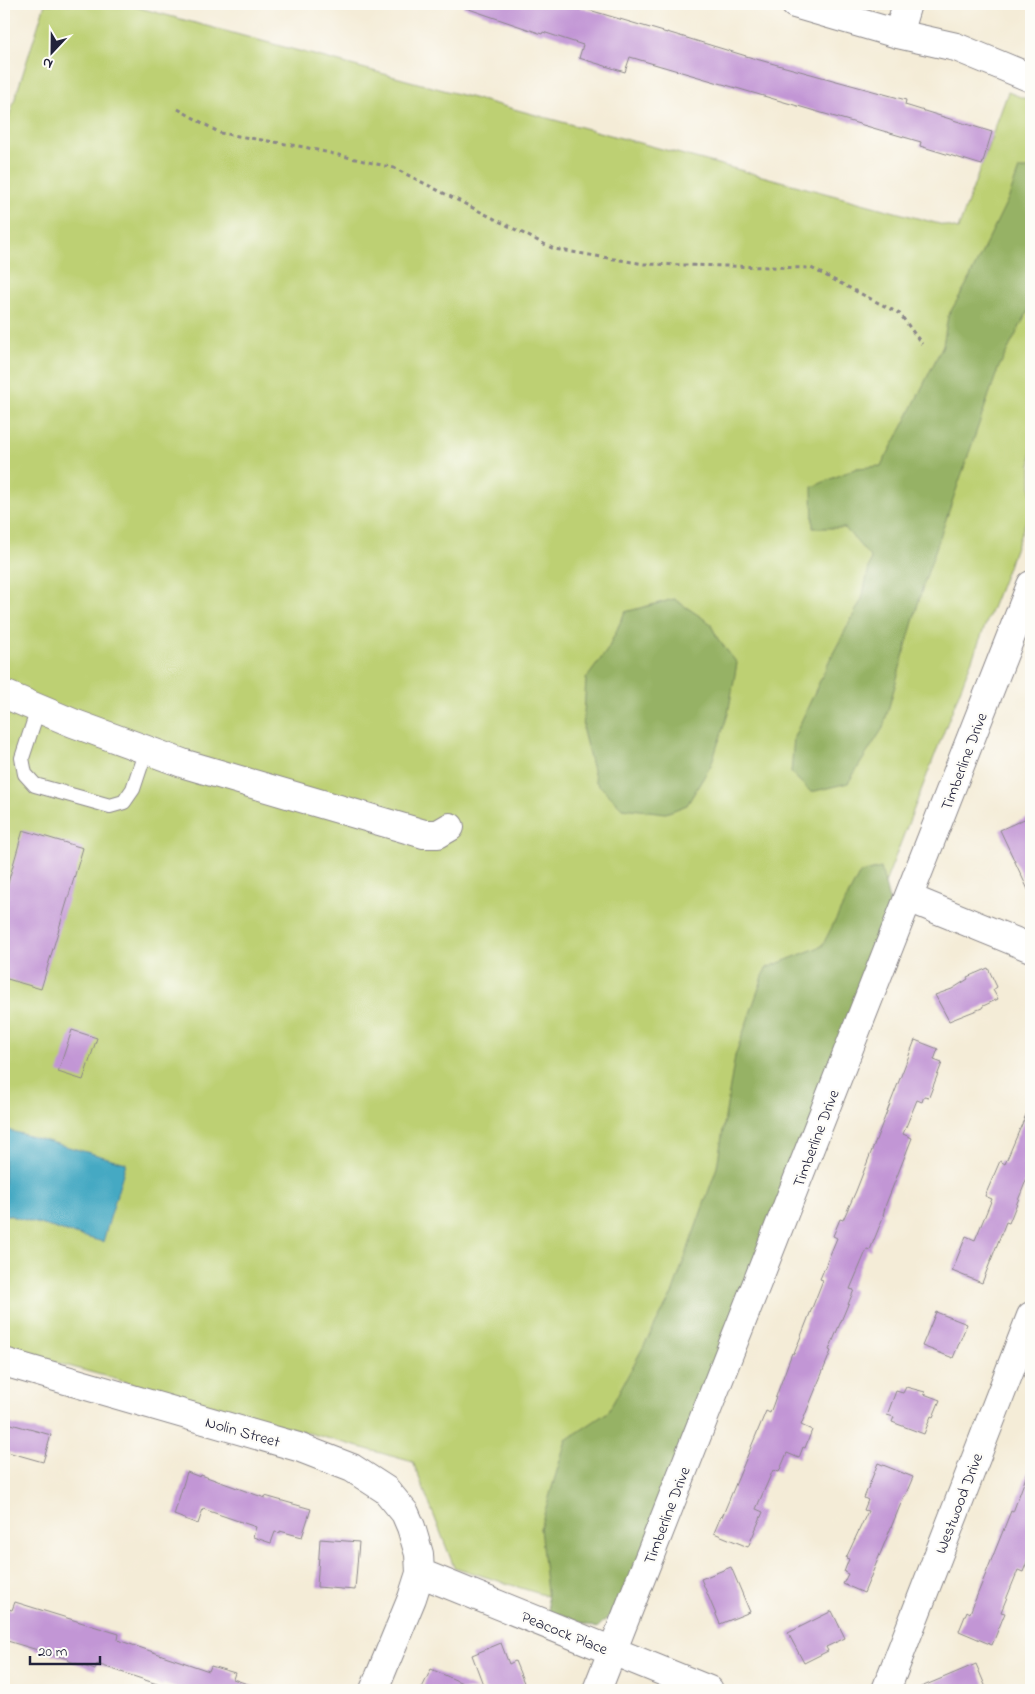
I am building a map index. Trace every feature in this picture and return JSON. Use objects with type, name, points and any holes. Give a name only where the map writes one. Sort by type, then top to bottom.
[{"type":"street","points":[[795,4],[898,34],[956,47],[1031,78]]},
{"type":"street","points":[[898,34],[906,4]]},
{"type":"street","name":"Timberline Drive","points":[[597,1690],[1031,585]]},
{"type":"street","points":[[4,694],[185,764],[424,834],[438,834],[450,827]]},
{"type":"street","points":[[909,898],[1031,948]]},
{"type":"street","name":"Westwood Drive","points":[[886,1690],[1031,1316]]},
{"type":"street","name":"Nolin Street","points":[[4,1362],[298,1447],[352,1468],[386,1490],[404,1513],[411,1527],[419,1554],[420,1573]]},
{"type":"street","points":[[374,1690],[412,1598],[420,1573]]},
{"type":"street","name":"Peacock Place","points":[[420,1573],[709,1690]]},
{"type":"lane","points":[[38,708],[22,758],[25,774],[35,785],[110,806],[124,802],[133,789],[146,750]]},
{"type":"path","points":[[178,109],[220,133],[304,147],[394,168],[554,249],[644,264],[811,268],[900,314],[922,344]]},
{"type":"green space","points":[[45,4],[125,4],[958,229],[1008,92],[1031,101],[1031,508],[601,1613],[454,1567],[413,1462],[4,1348],[4,133]]},
{"type":"green space","points":[[1019,169],[1031,169],[1031,305],[998,369],[923,586],[883,728],[848,783],[811,792],[791,773],[794,737],[830,659],[862,599],[871,558],[845,528],[813,528],[812,487],[857,468],[881,466],[943,345],[948,316],[966,285],[1009,197]]},
{"type":"green space","points":[[674,599],[710,623],[718,639],[737,663],[728,714],[711,765],[687,805],[666,813],[622,808],[596,782],[583,731],[586,679],[608,649],[625,612]]},
{"type":"green space","points":[[881,868],[892,912],[624,1602],[597,1628],[549,1611],[540,1528],[566,1440],[608,1412],[672,1294],[717,1167],[735,1056],[766,968],[822,946],[860,873]]},
{"type":"water","points":[[4,1129],[126,1163],[103,1242],[4,1214]]},
{"type":"building","points":[[464,4],[569,4],[756,59],[906,100],[905,105],[992,132],[982,165],[920,146],[921,142],[630,57],[625,72],[579,58],[583,45],[543,32],[542,34],[463,7]]},
{"type":"building","points":[[1031,816],[1031,896],[1000,830]]},
{"type":"building","points":[[23,830],[83,848],[41,989],[4,978],[4,897]]},
{"type":"building","points":[[988,968],[997,987],[993,990],[998,999],[982,1008],[949,1021],[935,995],[952,989],[968,979],[967,977]]},
{"type":"building","points":[[72,1030],[97,1038],[83,1080],[58,1072]]},
{"type":"building","points":[[915,1040],[938,1049],[934,1060],[942,1063],[929,1097],[924,1096],[922,1102],[917,1100],[903,1134],[912,1138],[870,1250],[867,1249],[850,1289],[854,1290],[801,1425],[812,1430],[805,1448],[803,1447],[799,1458],[787,1453],[779,1472],[773,1470],[756,1509],[763,1512],[748,1547],[714,1533],[766,1411],[770,1413],[792,1353],[794,1354],[823,1280],[820,1279],[837,1238],[833,1236],[840,1219],[843,1220],[856,1191]]},
{"type":"building","points":[[1031,1103],[1031,1168],[1009,1223],[1006,1222],[982,1283],[952,1271],[966,1236],[975,1240],[992,1199],[985,1196],[1000,1161],[1005,1164]]},
{"type":"building","points":[[936,1312],[967,1324],[953,1358],[922,1346]]},
{"type":"building","points":[[906,1387],[925,1392],[924,1394],[940,1400],[924,1434],[892,1422],[894,1417],[887,1415],[896,1391],[903,1393]]},
{"type":"building","points":[[4,1422],[51,1435],[43,1462],[4,1451]]},
{"type":"building","points":[[878,1463],[913,1477],[864,1593],[843,1584],[848,1574],[844,1572],[849,1559],[846,1558],[868,1511],[864,1510],[868,1500],[864,1498]]},
{"type":"building","points":[[1029,1469],[1031,1469],[1031,1551],[1023,1572],[1018,1570],[1001,1612],[1005,1613],[992,1645],[959,1631],[967,1611],[970,1613]]},
{"type":"building","points":[[187,1472],[200,1477],[201,1475],[265,1498],[265,1496],[311,1509],[302,1537],[280,1531],[280,1533],[275,1532],[271,1543],[253,1537],[256,1527],[203,1509],[198,1524],[174,1515]]},
{"type":"building","points":[[320,1539],[359,1542],[355,1590],[317,1587]]},
{"type":"building","points":[[731,1567],[750,1612],[720,1624],[701,1579]]},
{"type":"building","points":[[15,1602],[119,1634],[118,1640],[209,1671],[211,1666],[235,1673],[233,1679],[256,1687],[255,1690],[182,1690],[163,1684],[163,1686],[97,1664],[95,1670],[68,1659],[4,1640],[4,1608],[12,1610]]},
{"type":"building","points":[[832,1611],[845,1638],[826,1647],[828,1651],[804,1663],[788,1633]]},
{"type":"building","points":[[501,1643],[509,1664],[515,1661],[527,1690],[485,1690],[472,1655]]},
{"type":"building","points":[[976,1664],[987,1690],[914,1690]]},
{"type":"building","points":[[431,1669],[478,1690],[421,1690]]}]
